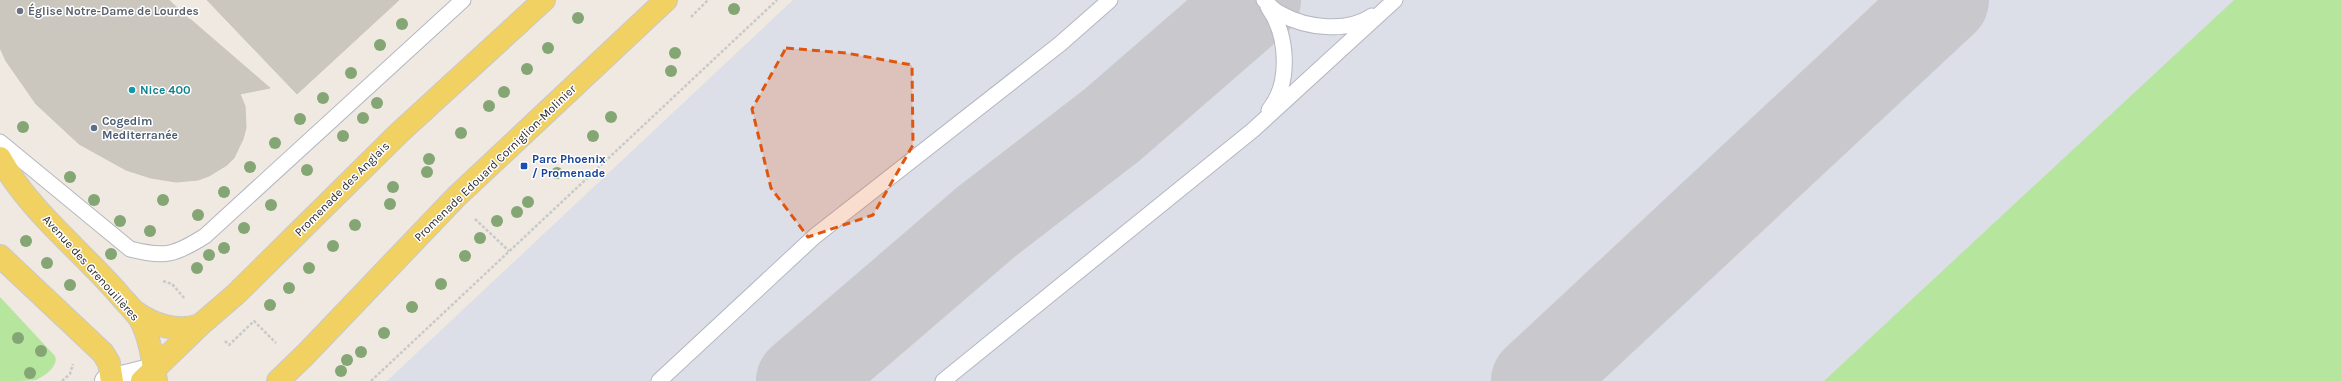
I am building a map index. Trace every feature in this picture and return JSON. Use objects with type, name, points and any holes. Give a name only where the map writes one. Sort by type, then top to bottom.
[{"type":"main road","name":"Promenade des Anglais","points":[[151,377],[200,325],[236,294],[399,133],[544,0]]},
{"type":"main road","name":"Promenade Edouard Corniglion-Molinier","points":[[278,381],[306,354],[456,197],[666,0]]},
{"type":"main road","name":"Avenue des Grenouillères","points":[[0,158],[8,172],[41,211],[133,311],[146,332],[151,377]]},
{"type":"main road","points":[[0,256],[104,353],[109,362],[110,381]]},
{"type":"main road","points":[[133,311],[149,321],[170,328],[182,329],[200,325]]},
{"type":"street","points":[[110,381],[151,377]]},
{"type":"lane","points":[[0,142],[130,249],[153,255],[180,252],[205,236],[463,0]]},
{"type":"lane","points":[[659,381],[815,236],[1060,44],[1110,0]]},
{"type":"lane","points":[[1263,0],[1279,14],[1295,21],[1325,26],[1354,23],[1369,18],[1394,0]]},
{"type":"lane","points":[[1253,130],[1274,104],[1283,72],[1283,44],[1278,23],[1263,0]]},
{"type":"lane","points":[[943,381],[1253,130],[1394,0]]},
{"type":"path","points":[[371,381],[777,0]]},
{"type":"path","points":[[475,219],[509,251]]},
{"type":"path","points":[[224,339],[229,345],[254,321]]},
{"type":"highlighted area","points":[[786,48],[846,53],[912,65],[913,145],[873,215],[808,237],[771,188],[752,109]]},
{"type":"shaded area","points":[[793,0],[2341,0],[2341,381],[387,381]]},
{"type":"green space","points":[[2234,0],[2341,0],[2341,381],[1824,381]]},
{"type":"green space","points":[[0,297],[55,356],[56,360],[53,367],[36,380],[0,381]]},
{"type":"building","name":"Nice 400","points":[[0,0],[169,0],[194,24],[215,50],[240,94],[245,106],[246,128],[243,139],[234,158],[227,165],[209,176],[198,180],[176,182],[151,178],[126,170],[79,144],[36,104],[6,61],[0,48]]},
{"type":"building","points":[[207,0],[399,0],[297,94]]},
{"type":"building","points":[[190,19],[270,88],[240,94],[215,50]]},
{"type":"taxiway","points":[[801,381],[986,222],[1112,125],[1256,0]]},
{"type":"taxiway","points":[[1536,381],[1944,0]]},
{"type":"place","name":"Église Notre-Dame de Lourdes","points":[[20,11]]},
{"type":"place","name":"Nice 400","points":[[132,90]]},
{"type":"place","name":"Cogedim Mediterranée","points":[[94,128]]},
{"type":"place","name":"Parc Phoenix / Promenade","points":[[524,166]]}]
